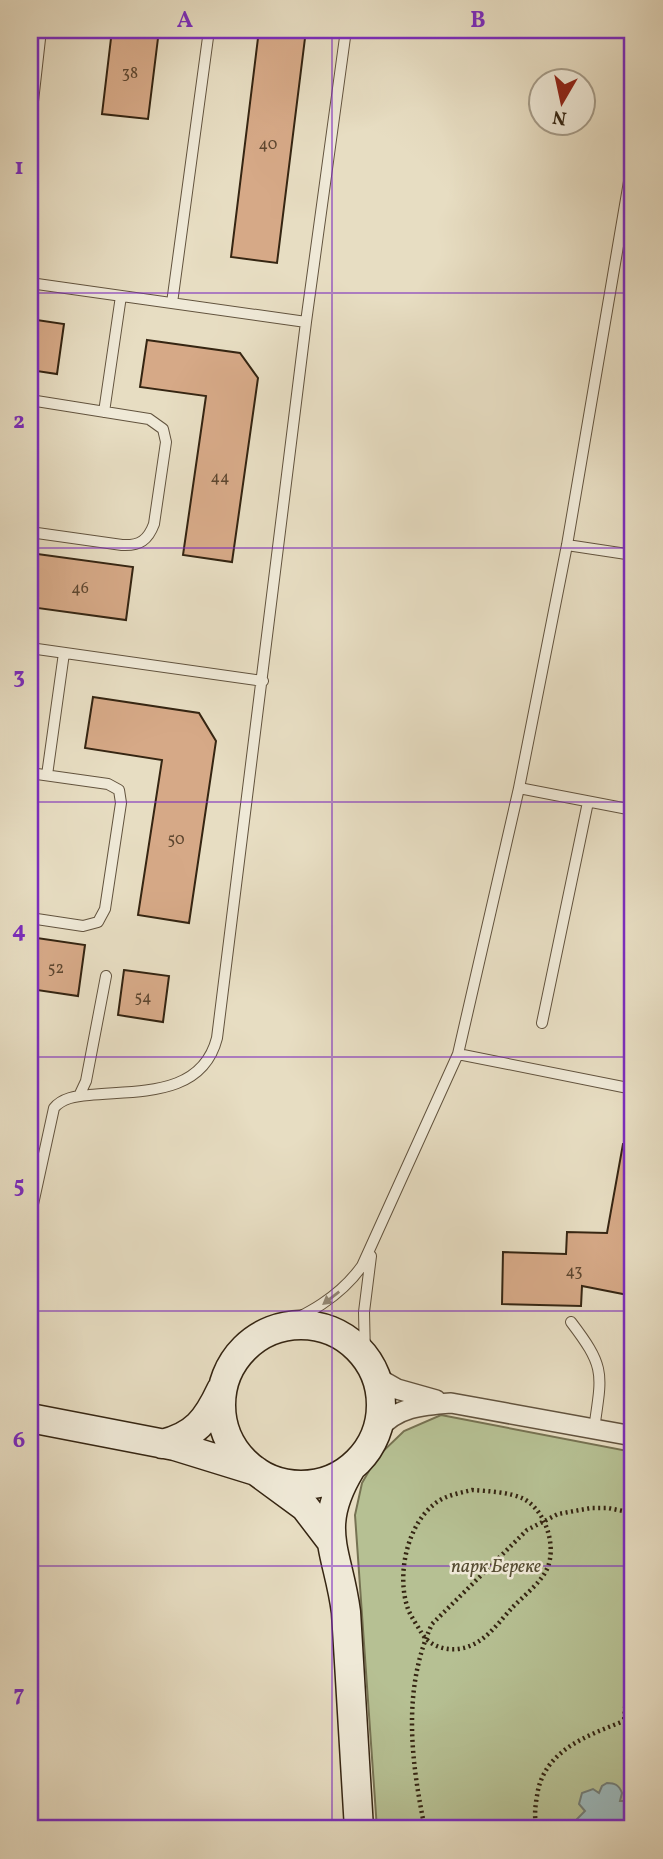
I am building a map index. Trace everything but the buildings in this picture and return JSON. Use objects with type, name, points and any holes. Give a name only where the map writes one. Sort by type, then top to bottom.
[{"type":"street","points":[[162,1444],[187,1436],[199,1426],[213,1406],[241,1351],[261,1336],[297,1325],[323,1328],[346,1339],[370,1366],[405,1392],[633,1436]]},
{"type":"street","points":[[370,1366],[381,1403],[377,1431]]},
{"type":"street","points":[[224,1384],[221,1408],[226,1433],[238,1455],[305,1507],[331,1541]]},
{"type":"street","points":[[359,1829],[343,1588],[331,1541],[332,1508],[351,1468],[367,1451],[377,1431],[390,1418],[422,1405],[451,1403]]},
{"type":"street","points":[[30,1418],[196,1452],[256,1471],[279,1482],[304,1485],[329,1480],[351,1468]]},
{"type":"lane","points":[[30,128],[41,30]]},
{"type":"lane","points":[[172,303],[209,30]]},
{"type":"lane","points":[[30,1217],[54,1108],[64,1100],[79,1096],[139,1092],[166,1087],[188,1079],[204,1067],[214,1053],[263,681],[306,322],[346,30]]},
{"type":"lane","points":[[272,1331],[331,1299],[355,1275],[372,1245],[458,1054],[519,788],[568,545],[630,199],[633,158]]},
{"type":"lane","points":[[30,283],[306,322]]},
{"type":"lane","points":[[104,412],[121,296]]},
{"type":"lane","points":[[30,400],[149,419],[163,429],[165,434],[154,524],[143,542],[132,545],[30,532]]},
{"type":"lane","points":[[568,545],[633,555]]},
{"type":"lane","points":[[30,648],[263,681]]},
{"type":"lane","points":[[47,775],[64,653]]},
{"type":"lane","points":[[30,773],[114,786],[119,790],[121,803],[104,909],[98,922],[83,926],[30,918]]},
{"type":"lane","points":[[519,788],[633,810]]},
{"type":"lane","points":[[542,1023],[588,802]]},
{"type":"lane","points":[[79,1096],[86,1081],[107,976]]},
{"type":"lane","points":[[458,1054],[633,1089]]},
{"type":"lane","points":[[370,1366],[364,1312],[372,1245]]},
{"type":"lane","points":[[571,1322],[593,1350],[599,1369],[600,1385],[594,1429]]},
{"type":"path","points":[[472,1490],[489,1491],[523,1499],[544,1522],[552,1555],[546,1572],[487,1634],[474,1644],[457,1650],[440,1648],[425,1639],[408,1608],[403,1574],[410,1542],[426,1511],[439,1500],[455,1494],[472,1490]]},
{"type":"path","points":[[425,1829],[411,1743],[411,1706],[425,1639],[432,1624],[527,1530],[558,1514],[591,1508],[633,1513]]},
{"type":"path","points":[[633,1613],[624,1721],[633,1732]]},
{"type":"path","points":[[537,1829],[536,1805],[543,1771],[554,1758],[581,1738],[624,1721]]},
{"type":"green space","name":"парк Береке","points":[[441,1415],[633,1452],[633,1829],[377,1829],[355,1515],[362,1483],[377,1457],[404,1431]]},
{"type":"water","points":[[607,1783],[620,1788],[620,1801],[633,1805],[633,1819],[626,1824],[618,1822],[620,1829],[579,1829],[577,1819],[585,1811],[579,1804],[582,1793],[593,1789],[599,1793]]}]
